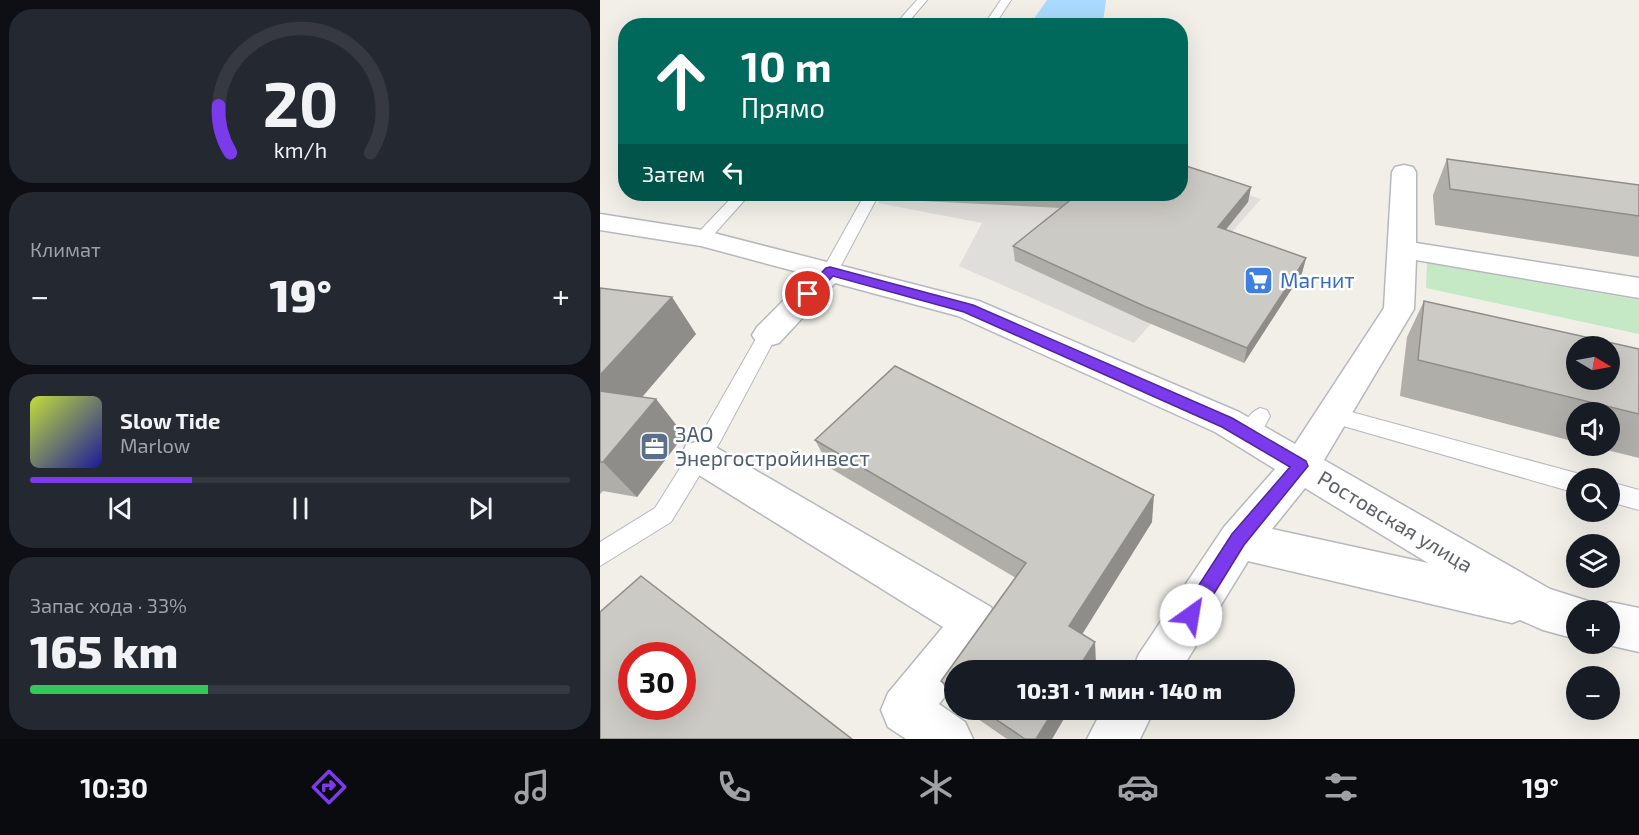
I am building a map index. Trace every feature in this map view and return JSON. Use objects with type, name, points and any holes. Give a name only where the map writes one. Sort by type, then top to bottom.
[{"type":"street","points":[[1161,660],[1238,540],[1301,466],[1333,415],[1410,312],[1402,249],[1404,172]]},
{"type":"street","name":"Ростовская улица","points":[[600,222],[702,238],[968,308],[1227,422],[1254,425],[1301,466],[1560,613]]},
{"type":"street","points":[[1402,249],[1639,288]]},
{"type":"street","points":[[768,335],[830,271]]},
{"type":"street","points":[[699,456],[975,622],[905,710],[948,739]]},
{"type":"street","points":[[1238,540],[1560,613]]},
{"type":"street","points":[[1620,626],[1639,630]]},
{"type":"street","points":[[1112,739],[1124,720]]},
{"type":"lane","points":[[906,18],[922,0]]},
{"type":"lane","points":[[994,18],[1006,0]]},
{"type":"lane","points":[[702,238],[736,201]]},
{"type":"lane","points":[[830,271],[868,201]]},
{"type":"lane","points":[[600,555],[663,514],[768,335]]},
{"type":"lane","points":[[1333,415],[1566,480]]},
{"type":"lane","points":[[1620,495],[1639,500]]},
{"type":"shaded area","points":[[1188,174],[1261,199],[1134,343],[959,266],[982,223],[878,203],[879,201],[1188,201]]},
{"type":"green space","points":[[1427,263],[1639,300],[1639,334],[1426,288]]},
{"type":"water","points":[[1047,0],[1106,0],[1104,18],[1034,18]]},
{"type":"building","points":[[1447,159],[1639,185],[1639,216],[1450,189]]},
{"type":"building","points":[[1188,167],[1251,187],[1218,227],[1306,258],[1247,348],[1144,306],[1013,246],[1069,201],[1188,201]]},
{"type":"building","points":[[600,288],[672,297],[600,375]]},
{"type":"building","points":[[1424,301],[1581,336],[1566,336],[1566,390],[1620,390],[1620,345],[1639,349],[1639,414],[1620,409],[1620,402],[1590,402],[1418,360]]},
{"type":"building","points":[[895,366],[1154,495],[1069,626],[1095,642],[1083,660],[956,660],[1026,563],[815,440]]},
{"type":"building","points":[[600,391],[656,399],[603,462],[600,462]]},
{"type":"building","points":[[641,576],[852,739],[600,739],[600,612]]},
{"type":"building","points":[[997,720],[1048,720],[1036,739],[1025,739]]},
{"type":"place","name":"Магнит","points":[[1259,281]]},
{"type":"place","name":"ЗАО Энергостройинвест","points":[[654,447]]},
{"type":"route","points":[[808,294],[830,271],[968,308],[1227,422],[1301,466],[1238,540],[1191,615]]}]
